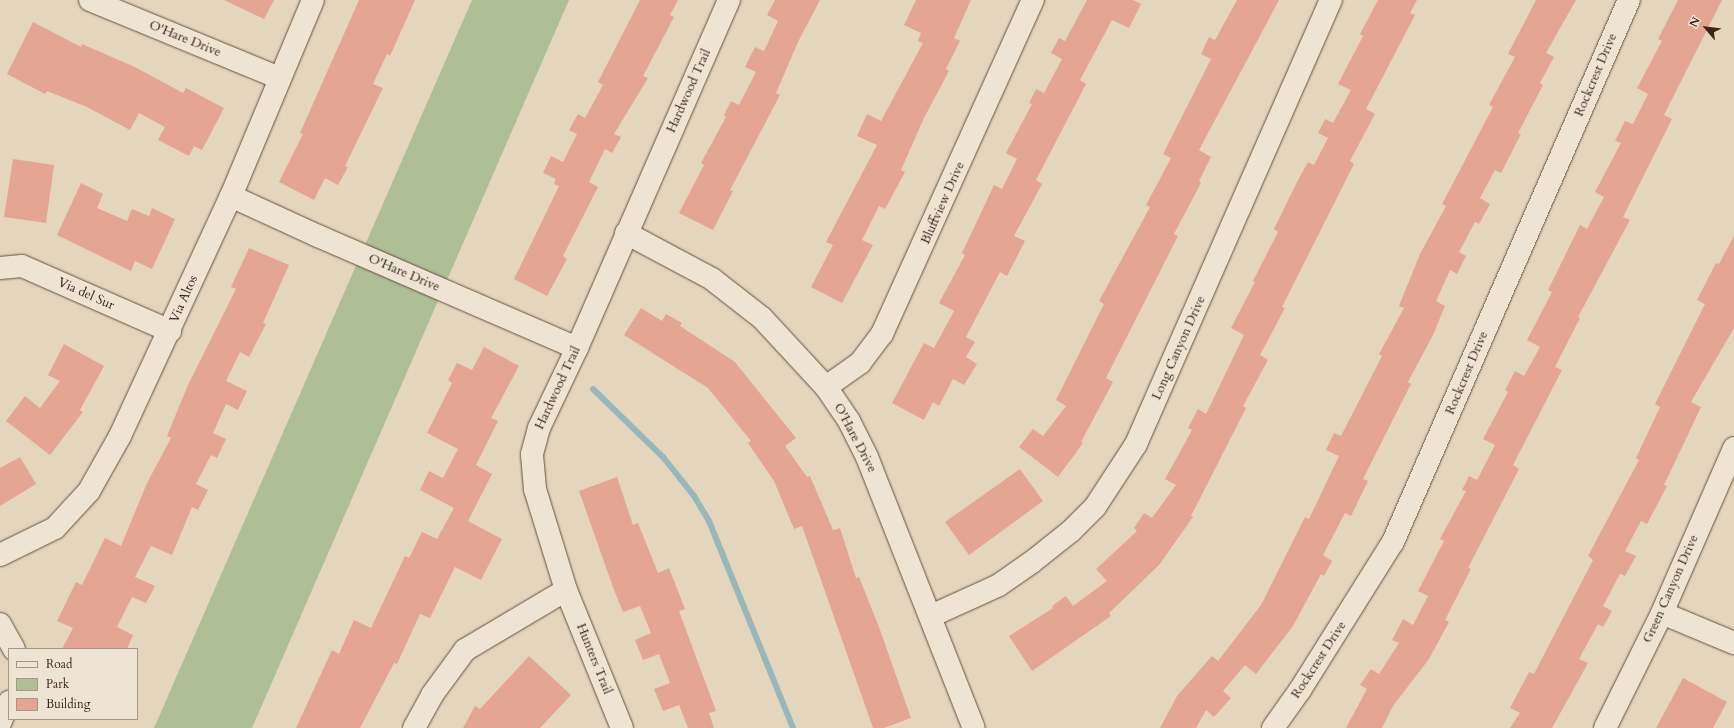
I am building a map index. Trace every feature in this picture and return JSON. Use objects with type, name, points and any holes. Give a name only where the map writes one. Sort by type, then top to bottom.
[{"type":"street","name":"O'Hare Drive","points":[[90,0],[280,78]]},
{"type":"street","name":"Via Altos","points":[[0,555],[55,528],[89,491],[120,436],[170,331],[231,196],[313,0]]},
{"type":"street","name":"Hardwood Trail","points":[[566,590],[535,489],[532,454],[539,428],[577,348],[729,0]]},
{"type":"street","name":"Bluffview Drive","points":[[826,387],[860,363],[882,334],[1033,0]]},
{"type":"street","name":"Long Canyon Drive","points":[[931,616],[999,585],[1032,562],[1071,531],[1095,507],[1136,444],[1330,0]]},
{"type":"street","name":"Rockcrest Drive","points":[[1273,728],[1300,690],[1393,542],[1629,0]]},
{"type":"street","name":"O'Hare Drive","points":[[231,196],[318,236],[577,348]]},
{"type":"street","name":"O'Hare Drive","points":[[626,233],[712,279],[762,318],[826,387],[849,421],[867,457],[974,728]]},
{"type":"street","name":"Via del Sur","points":[[0,268],[22,266],[170,331]]},
{"type":"street","name":"Green Canyon Drive","points":[[1605,728],[1662,613],[1734,448]]},
{"type":"street","points":[[414,728],[432,695],[465,650],[566,590]]},
{"type":"street","name":"Hunters Trail","points":[[566,590],[622,728]]},
{"type":"street","points":[[1662,613],[1734,644]]},
{"type":"street","points":[[0,624],[13,648]]},
{"type":"street","points":[[0,723],[8,704]]},
{"type":"green space","points":[[472,0],[569,0],[252,728],[154,728]]},
{"type":"building","points":[[224,0],[274,0],[264,19]]},
{"type":"building","points":[[359,0],[415,0],[390,56],[387,54],[373,84],[383,88],[345,166],[348,167],[338,185],[325,178],[314,200],[279,182],[303,134],[300,133]]},
{"type":"building","points":[[640,0],[678,0],[670,15],[674,17],[643,76],[648,78],[614,134],[621,137],[612,153],[605,149],[589,182],[598,187],[563,256],[567,259],[547,296],[514,279],[559,186],[554,184],[556,179],[543,173],[551,156],[563,162],[577,134],[569,130],[578,114],[585,118],[603,85],[598,82]]},
{"type":"building","points":[[775,0],[820,0],[798,42],[776,93],[780,95],[730,190],[733,191],[713,230],[679,213],[704,165],[701,163],[726,117],[724,115],[731,101],[739,105],[756,72],[745,67],[755,47],[764,51],[778,21],[767,15]]},
{"type":"building","points":[[916,0],[971,0],[954,38],[960,41],[946,69],[949,71],[924,118],[901,170],[905,172],[885,209],[879,206],[862,240],[873,245],[842,303],[811,287],[833,245],[826,242],[877,145],[857,136],[867,114],[881,121],[923,43],[918,41],[921,33],[904,25]]},
{"type":"building","points":[[1087,0],[1133,0],[1141,4],[1129,28],[1112,20],[1080,80],[1086,84],[1036,180],[1042,184],[1014,236],[1025,241],[1007,276],[1000,272],[966,337],[975,342],[966,357],[977,364],[964,385],[953,379],[939,406],[933,402],[924,420],[892,403],[924,343],[934,348],[954,311],[939,303],[965,255],[962,253],[994,185],[1002,189],[1017,159],[1006,153],[1032,104],[1029,103],[1036,89],[1044,93],[1062,59],[1051,53],[1059,38],[1065,41]]},
{"type":"building","points":[[1237,0],[1279,0],[1199,150],[1211,157],[1199,181],[1201,183],[1174,234],[1178,236],[1106,378],[1113,382],[1081,442],[1083,443],[1058,477],[1019,447],[1033,429],[1043,436],[1066,406],[1056,400],[1104,304],[1099,301],[1150,207],[1146,205],[1171,158],[1163,154],[1211,59],[1201,54],[1209,37],[1215,40]]},
{"type":"building","points":[[1378,0],[1417,0],[1410,13],[1415,15],[1366,109],[1375,114],[1350,161],[1354,164],[1282,307],[1285,308],[1260,355],[1268,360],[1243,406],[1246,408],[1191,516],[1193,517],[1159,565],[1109,613],[1111,616],[1032,671],[1009,636],[1053,608],[1052,606],[1066,596],[1073,606],[1107,581],[1096,569],[1137,531],[1134,528],[1144,513],[1152,518],[1176,485],[1165,479],[1192,430],[1188,428],[1198,409],[1206,414],[1244,335],[1231,328],[1255,282],[1253,281],[1278,232],[1274,229],[1297,182],[1308,162],[1314,165],[1328,138],[1318,133],[1325,119],[1333,123],[1351,90],[1338,84],[1363,36],[1360,34]]},
{"type":"building","points":[[1536,0],[1576,0],[1546,53],[1554,57],[1540,83],[1543,85],[1518,133],[1521,134],[1501,173],[1495,170],[1480,198],[1490,204],[1479,224],[1475,222],[1459,252],[1466,256],[1457,274],[1450,270],[1436,301],[1445,306],[1433,335],[1408,382],[1411,384],[1363,479],[1368,481],[1351,516],[1345,513],[1323,555],[1332,561],[1324,576],[1321,574],[1293,626],[1256,674],[1245,665],[1223,691],[1231,698],[1214,717],[1206,710],[1196,728],[1160,728],[1177,696],[1212,656],[1218,661],[1261,605],[1305,517],[1309,519],[1339,456],[1326,450],[1334,433],[1341,436],[1382,356],[1379,354],[1404,308],[1399,306],[1420,254],[1446,206],[1442,204],[1493,107],[1489,105],[1515,57],[1508,54]]},
{"type":"building","points":[[1678,0],[1722,0],[1664,115],[1672,119],[1623,217],[1630,220],[1578,317],[1580,318],[1555,367],[1562,370],[1513,465],[1519,469],[1468,568],[1471,569],[1445,620],[1449,622],[1429,659],[1393,706],[1382,728],[1346,728],[1367,689],[1360,685],[1371,669],[1379,674],[1399,643],[1392,640],[1403,619],[1413,625],[1428,596],[1418,591],[1444,541],[1440,539],[1466,491],[1462,490],[1469,476],[1477,480],[1495,445],[1483,439],[1508,392],[1505,390],[1515,371],[1524,376],[1540,347],[1527,340],[1552,292],[1548,290],[1580,225],[1587,229],[1604,197],[1595,192],[1621,143],[1615,141],[1625,121],[1633,124],[1648,94],[1637,88],[1662,41],[1658,39]]},
{"type":"building","points":[[33,22],[81,47],[82,44],[135,67],[183,93],[186,88],[224,108],[202,150],[194,146],[189,156],[158,140],[165,127],[139,113],[130,130],[87,107],[47,91],[45,94],[7,74]]},
{"type":"building","points":[[13,159],[54,165],[46,223],[4,217]]},
{"type":"building","points":[[81,183],[103,194],[97,208],[127,221],[132,209],[149,216],[152,208],[175,219],[152,269],[135,261],[131,271],[57,235]]},
{"type":"building","points":[[1734,236],[1734,328],[1691,402],[1701,407],[1664,485],[1667,486],[1647,524],[1641,521],[1625,551],[1636,556],[1625,576],[1620,574],[1603,606],[1612,611],[1603,627],[1598,624],[1579,659],[1588,663],[1552,728],[1510,728],[1520,713],[1510,708],[1529,672],[1534,674],[1593,560],[1588,556],[1639,460],[1636,458],[1660,407],[1655,404],[1705,304],[1697,300],[1716,263],[1719,264]]},
{"type":"building","points":[[249,248],[289,265],[263,323],[266,324],[249,357],[240,352],[226,381],[247,391],[238,410],[226,404],[213,433],[226,439],[217,458],[211,455],[196,484],[208,490],[198,510],[192,507],[172,555],[151,546],[135,577],[155,586],[146,603],[132,597],[117,627],[133,635],[127,648],[63,648],[73,628],[57,621],[76,582],[82,585],[105,538],[121,546],[147,483],[171,438],[167,436],[188,385],[236,289],[231,287]]},
{"type":"building","points":[[641,308],[662,321],[666,314],[682,323],[680,326],[735,362],[796,438],[785,446],[807,477],[810,476],[833,530],[840,528],[856,578],[859,577],[879,627],[911,718],[884,728],[873,728],[802,526],[794,529],[774,481],[748,443],[751,441],[708,388],[624,335]]},
{"type":"building","points":[[64,344],[104,366],[80,410],[83,412],[50,455],[6,421],[25,396],[40,408],[60,381],[48,375]]},
{"type":"building","points":[[484,347],[519,366],[491,418],[498,421],[476,465],[492,474],[468,521],[502,539],[481,580],[455,567],[430,618],[420,614],[397,664],[394,663],[360,728],[296,728],[332,650],[339,654],[354,620],[371,628],[405,556],[409,558],[422,532],[437,539],[454,508],[420,490],[429,471],[443,478],[458,449],[427,433],[452,383],[448,380],[457,363],[472,370]]},
{"type":"building","points":[[20,457],[36,484],[0,506],[0,468]]},
{"type":"building","points":[[1020,469],[1043,501],[969,555],[945,522]]},
{"type":"building","points":[[617,477],[633,525],[638,523],[658,573],[669,568],[685,609],[679,611],[716,711],[709,713],[714,728],[688,728],[679,705],[663,711],[654,689],[670,683],[659,654],[643,660],[635,640],[651,633],[640,606],[623,612],[614,590],[579,491]]},
{"type":"building","points":[[529,656],[571,695],[540,728],[463,728],[475,706],[480,709]]},
{"type":"building","points":[[1683,678],[1727,702],[1713,728],[1656,728]]},
{"type":"waterway","points":[[593,389],[663,457],[694,496],[709,521],[793,728]]}]
